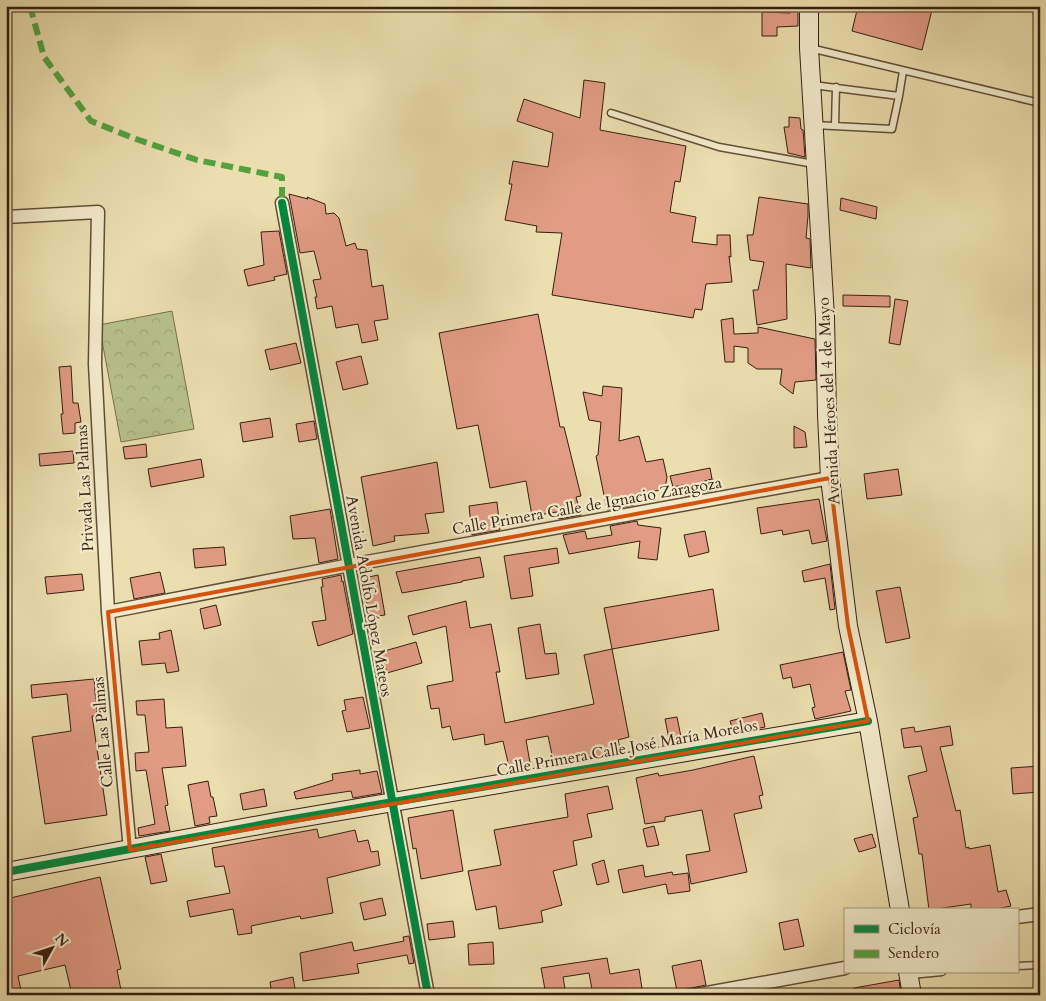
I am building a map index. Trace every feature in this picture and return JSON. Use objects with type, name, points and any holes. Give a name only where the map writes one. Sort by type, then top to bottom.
[{"type":"main road","name":"Avenida Héroes del 4 de Mayo","points":[[809,6],[808,48],[825,317],[826,415],[829,436],[830,478],[848,626],[868,720],[900,908]]},
{"type":"main road","name":"Calle Primera Calle José María Morelos","points":[[6,872],[276,822],[868,720]]},
{"type":"main road","points":[[908,974],[912,995]]},
{"type":"street","name":"Avenida Adolfo López Mateos","points":[[282,203],[428,995]]},
{"type":"street","name":"Privada Las Palmas","points":[[6,217],[98,212],[94,364],[108,612]]},
{"type":"street","name":"Calle Primera Calle de Ignacio Zaragoza","points":[[108,612],[350,565],[830,478]]},
{"type":"street","name":"Calle Las Palmas","points":[[108,612],[130,850]]},
{"type":"street","points":[[1018,916],[1040,914]]},
{"type":"street","points":[[696,995],[844,968]]},
{"type":"lane","points":[[808,48],[1040,103]]},
{"type":"lane","points":[[813,125],[892,129],[903,71]]},
{"type":"lane","points":[[810,85],[898,96]]},
{"type":"lane","points":[[835,125],[836,87]]},
{"type":"lane","points":[[611,113],[719,147],[815,164]]},
{"type":"lane","points":[[1018,966],[1040,965]]},
{"type":"highlighted area","points":[[830,478],[848,626],[868,721],[130,850],[108,612]]},
{"type":"green space","points":[[172,311],[194,429],[121,442],[99,325]]},
{"type":"building","points":[[790,6],[798,6],[798,26],[777,27],[777,36],[762,36],[762,12],[790,13]]},
{"type":"building","points":[[858,6],[933,6],[922,50],[852,31]]},
{"type":"building","points":[[584,80],[605,83],[600,130],[686,146],[680,182],[675,181],[670,212],[696,217],[692,242],[717,245],[717,235],[730,235],[731,257],[729,256],[732,282],[706,284],[702,310],[695,309],[693,318],[552,295],[562,233],[536,232],[537,226],[505,220],[512,184],[509,184],[513,161],[548,167],[553,133],[517,121],[524,99],[580,118]]},
{"type":"building","points":[[789,117],[800,118],[805,157],[788,153],[784,127],[789,127]]},
{"type":"building","points":[[289,194],[308,199],[307,197],[325,204],[326,214],[334,213],[339,218],[346,246],[355,243],[357,249],[367,250],[372,287],[383,285],[388,319],[374,321],[378,340],[362,343],[358,324],[336,328],[332,306],[317,309],[315,297],[317,297],[313,280],[321,279],[314,251],[300,253]]},
{"type":"building","points":[[759,197],[808,204],[806,238],[810,239],[811,268],[786,264],[787,319],[757,325],[753,290],[758,290],[764,262],[750,260],[747,235],[753,235]]},
{"type":"building","points":[[841,198],[877,207],[876,219],[840,210]]},
{"type":"building","points":[[279,231],[287,274],[274,277],[275,280],[248,286],[244,270],[264,265],[261,232]]},
{"type":"building","points":[[843,295],[890,296],[890,307],[843,306]]},
{"type":"building","points":[[895,299],[908,301],[900,345],[889,343]]},
{"type":"building","points":[[538,314],[560,427],[564,427],[581,496],[576,497],[581,515],[559,519],[557,512],[532,516],[526,481],[490,488],[478,425],[457,429],[439,333]]},
{"type":"building","points":[[733,318],[734,334],[758,333],[758,327],[815,339],[816,380],[795,382],[793,394],[780,384],[782,369],[757,369],[748,363],[748,348],[734,346],[734,362],[725,362],[721,320]]},
{"type":"building","points":[[296,343],[301,363],[270,370],[265,350]]},
{"type":"building","points":[[361,356],[368,384],[343,390],[336,362]]},
{"type":"building","points":[[71,366],[73,403],[78,403],[81,422],[75,423],[75,433],[63,434],[59,367]]},
{"type":"building","points":[[603,386],[622,388],[619,441],[639,436],[646,462],[663,459],[667,477],[665,489],[632,496],[634,505],[607,510],[596,456],[598,455],[601,422],[589,420],[583,392],[602,396]]},
{"type":"building","points":[[270,418],[273,437],[243,442],[240,423]]},
{"type":"building","points":[[314,421],[317,439],[299,442],[296,424]]},
{"type":"building","points":[[794,426],[805,432],[807,447],[794,448]]},
{"type":"building","points":[[146,444],[147,457],[125,459],[123,447]]},
{"type":"building","points":[[73,451],[74,463],[40,466],[39,454]]},
{"type":"building","points":[[201,459],[204,477],[151,487],[148,469]]},
{"type":"building","points":[[437,462],[444,512],[425,514],[429,533],[394,536],[395,541],[373,546],[361,477]]},
{"type":"building","points":[[710,468],[712,479],[702,482],[713,479],[716,490],[685,496],[683,485],[673,487],[670,476]]},
{"type":"building","points":[[898,469],[902,495],[867,499],[864,474]]},
{"type":"building","points":[[819,499],[827,541],[812,544],[809,530],[783,535],[782,530],[761,534],[757,508]]},
{"type":"building","points":[[497,502],[500,530],[472,535],[469,506]]},
{"type":"building","points":[[330,509],[338,559],[319,563],[315,538],[293,539],[290,516]]},
{"type":"building","points":[[637,521],[638,525],[661,528],[657,560],[638,558],[640,541],[569,554],[563,535],[585,531],[587,539],[612,535],[610,526]]},
{"type":"building","points":[[705,531],[709,552],[689,557],[684,535]]},
{"type":"building","points":[[224,547],[226,565],[195,568],[193,549]]},
{"type":"building","points":[[557,548],[559,563],[529,568],[533,596],[511,599],[504,556]]},
{"type":"building","points":[[480,557],[484,577],[402,593],[396,572]]},
{"type":"building","points":[[830,564],[835,609],[830,610],[825,578],[804,582],[802,571]]},
{"type":"building","points":[[160,572],[165,593],[134,599],[130,578]]},
{"type":"building","points":[[82,574],[84,590],[47,594],[45,577]]},
{"type":"building","points":[[341,575],[353,634],[318,646],[312,622],[326,620],[321,587],[323,587],[322,579]]},
{"type":"building","points":[[378,575],[385,615],[371,617],[365,597],[363,597],[360,579]]},
{"type":"building","points":[[900,587],[910,638],[886,643],[876,591]]},
{"type":"building","points":[[713,589],[719,630],[612,649],[604,608]]},
{"type":"building","points":[[466,601],[470,628],[491,624],[500,672],[496,672],[505,723],[594,704],[584,655],[612,649],[629,737],[618,740],[621,752],[554,764],[548,736],[526,740],[531,768],[510,771],[503,741],[485,745],[484,734],[453,740],[450,726],[442,728],[439,708],[431,709],[427,686],[453,681],[446,626],[413,635],[408,616]]},
{"type":"building","points":[[216,605],[221,625],[204,629],[200,609]]},
{"type":"building","points":[[540,624],[545,654],[556,653],[559,674],[526,679],[518,628]]},
{"type":"building","points":[[171,630],[179,671],[167,673],[165,663],[142,665],[139,641],[160,639],[159,633]]},
{"type":"building","points":[[416,642],[422,663],[387,673],[381,652]]},
{"type":"building","points":[[843,652],[851,690],[845,691],[851,711],[815,719],[812,708],[815,707],[810,684],[793,688],[791,677],[783,679],[780,665]]},
{"type":"building","points":[[94,679],[97,716],[92,716],[107,815],[45,824],[32,737],[71,731],[67,694],[32,698],[31,685]]},
{"type":"building","points":[[363,697],[370,728],[347,732],[342,711],[346,710],[344,700]]},
{"type":"building","points":[[164,699],[166,728],[182,727],[186,766],[162,768],[168,805],[165,806],[170,831],[139,836],[138,828],[155,824],[146,770],[136,771],[135,753],[149,752],[145,715],[137,715],[136,701]]},
{"type":"building","points":[[762,713],[765,727],[734,733],[730,721]]},
{"type":"building","points":[[677,717],[682,742],[670,744],[665,719]]},
{"type":"building","points":[[950,726],[953,745],[940,747],[956,811],[960,810],[966,848],[990,845],[998,892],[1006,890],[1011,906],[1002,908],[971,908],[971,904],[929,908],[922,854],[919,854],[913,818],[918,817],[908,776],[927,771],[921,746],[904,748],[901,729],[914,727],[915,732]]},
{"type":"building","points":[[754,756],[763,795],[759,796],[762,808],[734,814],[747,872],[691,884],[686,855],[710,851],[702,810],[665,817],[665,821],[645,824],[636,778],[658,773],[659,776],[693,770]]},
{"type":"building","points":[[1040,766],[1040,792],[1013,794],[1011,768]]},
{"type":"building","points":[[360,770],[360,774],[377,771],[382,793],[353,798],[351,791],[296,799],[294,792],[333,780],[332,774]]},
{"type":"building","points":[[208,781],[217,816],[209,817],[210,823],[195,826],[188,785]]},
{"type":"building","points":[[608,786],[613,809],[587,814],[592,837],[573,841],[577,865],[553,871],[562,905],[541,911],[543,922],[499,929],[496,906],[476,910],[468,871],[501,865],[494,830],[568,817],[565,794]]},
{"type":"building","points":[[264,789],[267,806],[243,810],[240,794]]},
{"type":"building","points":[[453,810],[463,871],[421,879],[416,848],[413,849],[408,818]]},
{"type":"building","points":[[654,826],[659,845],[647,847],[643,829]]},
{"type":"building","points":[[317,829],[319,838],[355,830],[358,842],[368,840],[371,852],[378,851],[380,865],[327,878],[333,913],[301,919],[300,916],[251,926],[252,933],[238,935],[233,909],[190,917],[187,901],[230,893],[224,866],[215,867],[212,848]]},
{"type":"building","points":[[872,834],[876,847],[859,852],[854,839]]},
{"type":"building","points":[[161,854],[167,881],[151,884],[145,857]]},
{"type":"building","points":[[604,860],[609,882],[597,885],[592,864]]},
{"type":"building","points":[[643,865],[645,877],[672,872],[673,875],[688,873],[690,891],[668,894],[666,884],[623,893],[618,870]]},
{"type":"building","points":[[100,877],[121,969],[117,970],[122,995],[72,995],[65,965],[18,976],[22,995],[6,995],[6,899]]},
{"type":"building","points":[[382,898],[386,915],[364,920],[360,903]]},
{"type":"building","points":[[798,919],[804,946],[784,950],[779,923]]},
{"type":"building","points":[[453,921],[455,937],[429,940],[427,924]]},
{"type":"building","points":[[409,936],[414,963],[409,964],[407,955],[357,964],[359,973],[303,981],[300,953],[352,942],[354,951],[404,941],[403,937]]},
{"type":"building","points":[[493,942],[494,964],[469,965],[468,944]]},
{"type":"building","points":[[607,958],[610,974],[639,969],[643,995],[593,995],[589,973],[563,977],[566,995],[546,995],[541,968]]},
{"type":"building","points":[[701,960],[706,985],[677,991],[672,966]]},
{"type":"building","points":[[293,977],[296,995],[272,995],[270,982]]},
{"type":"building","points":[[899,980],[901,995],[855,995],[854,988]]},
{"type":"marked path","points":[[30,6],[44,57],[91,121],[197,160],[282,177],[282,203]]},
{"type":"cycle path","points":[[282,203],[428,995]]},
{"type":"cycle path","points":[[6,872],[276,822],[868,721]]}]
